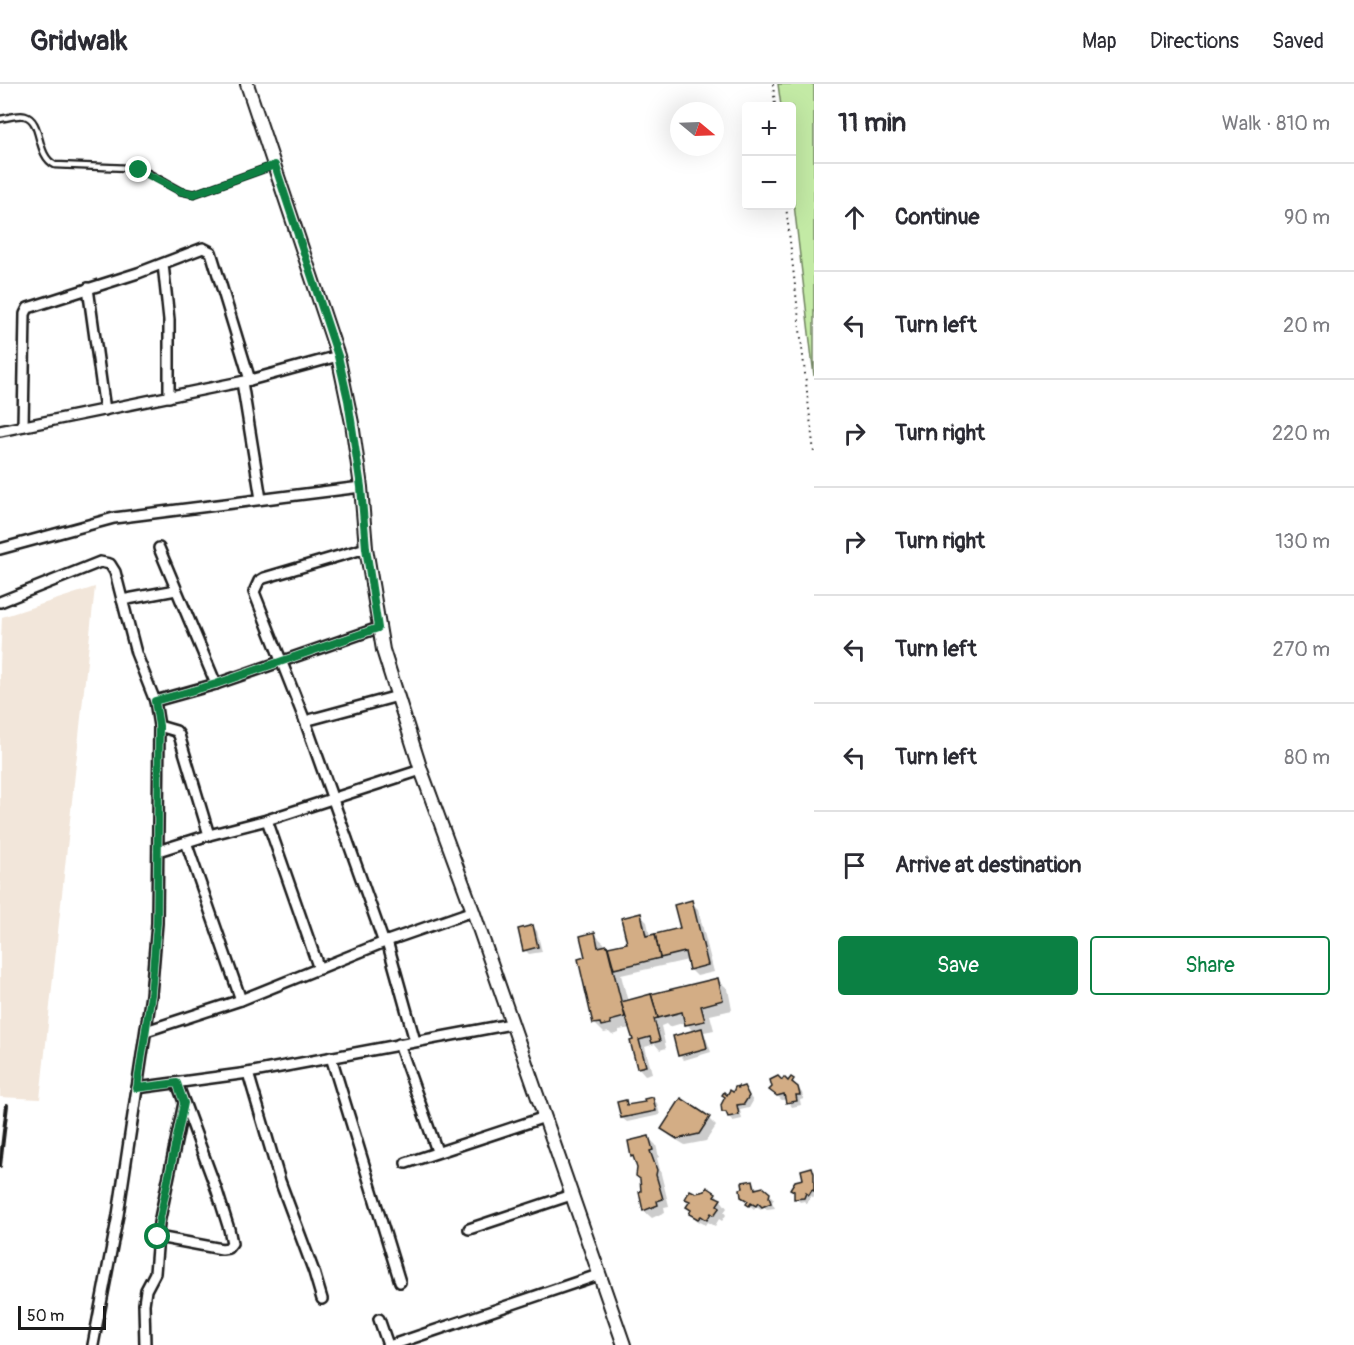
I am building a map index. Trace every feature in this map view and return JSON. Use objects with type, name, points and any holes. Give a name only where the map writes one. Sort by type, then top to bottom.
[{"type":"street","points":[[247,84],[338,356],[352,423],[361,487],[366,548],[378,628],[398,696],[421,770],[473,911],[624,1345]]},
{"type":"street","points":[[23,426],[25,314],[28,308],[163,264],[203,248],[211,252],[246,381],[261,499]]},
{"type":"street","points":[[163,264],[170,320],[169,397]]},
{"type":"street","points":[[88,288],[105,410]]},
{"type":"street","points":[[0,431],[246,381],[338,356]]},
{"type":"street","points":[[0,549],[114,518],[361,487]]},
{"type":"street","points":[[159,548],[216,684]]},
{"type":"street","points":[[366,548],[259,581],[254,592],[282,661],[386,942],[415,1041]]},
{"type":"street","points":[[0,602],[100,562],[113,567],[136,653],[155,701],[159,726],[156,941],[146,1031],[120,1204],[95,1344]]},
{"type":"street","points":[[122,600],[176,590]]},
{"type":"street","points":[[155,701],[216,684],[378,628]]},
{"type":"street","points":[[304,721],[398,696]]},
{"type":"street","points":[[159,726],[176,731],[179,735],[209,836]]},
{"type":"street","points":[[158,851],[267,820],[421,770]]},
{"type":"street","points":[[267,820],[319,969]]},
{"type":"street","points":[[186,842],[241,1000]]},
{"type":"street","points":[[146,1031],[241,1000],[386,942],[473,911]]},
{"type":"street","points":[[137,1088],[248,1073],[511,1024]]},
{"type":"street","points":[[399,1044],[437,1151]]},
{"type":"street","points":[[331,1057],[400,1282]]},
{"type":"street","points":[[248,1073],[280,1181],[322,1299]]},
{"type":"street","points":[[158,1237],[222,1249],[228,1248],[232,1243],[217,1191],[177,1083]]},
{"type":"street","points":[[145,1345],[146,1290],[155,1273],[159,1223],[184,1103]]},
{"type":"street","points":[[406,1163],[545,1117]]},
{"type":"street","points":[[469,1229],[571,1195]]},
{"type":"street","points":[[379,1319],[390,1345],[598,1275]]},
{"type":"lane","points":[[0,119],[21,115],[30,118],[34,123],[44,155],[55,165],[129,168],[148,173],[187,193],[200,193],[275,165]]},
{"type":"path","points":[[773,84],[775,102]]},
{"type":"path","points":[[786,210],[814,453]]},
{"type":"shaded area","points":[[95,587],[40,1099],[0,1097],[2,617]]},
{"type":"green space","points":[[778,84],[814,84],[814,376],[795,210],[796,102],[780,102]]},
{"type":"building","points":[[692,900],[708,965],[689,970],[685,952],[660,958],[655,934],[680,928],[674,905]]},
{"type":"building","points":[[641,913],[646,936],[655,934],[660,958],[614,969],[608,947],[627,943],[621,918]]},
{"type":"building","points":[[533,925],[538,947],[523,951],[518,929]]},
{"type":"building","points":[[595,932],[598,947],[607,945],[625,1017],[601,1026],[600,1023],[593,1024],[578,959],[585,957],[580,936]]},
{"type":"building","points":[[718,978],[723,1000],[701,1006],[705,1021],[685,1025],[682,1012],[658,1018],[651,994]]},
{"type":"building","points":[[651,994],[658,1018],[654,1019],[660,1041],[652,1043],[650,1037],[639,1040],[646,1066],[637,1068],[630,1041],[633,1040],[621,1002]]},
{"type":"building","points":[[702,1028],[707,1048],[678,1056],[673,1036]]},
{"type":"building","points":[[778,1076],[782,1080],[784,1077],[788,1081],[791,1077],[794,1079],[792,1082],[798,1087],[800,1095],[796,1095],[797,1101],[786,1103],[784,1094],[777,1096],[769,1090],[772,1087],[770,1080]]},
{"type":"building","points":[[738,1086],[738,1088],[744,1086],[749,1096],[744,1104],[737,1105],[739,1115],[728,1117],[726,1112],[722,1112],[721,1105],[725,1097],[722,1095],[724,1092],[727,1095],[730,1090],[733,1092]]},
{"type":"building","points":[[653,1097],[656,1111],[621,1118],[617,1102],[626,1100],[627,1105],[645,1102],[644,1099]]},
{"type":"building","points":[[681,1098],[710,1117],[699,1134],[677,1139],[661,1129]]},
{"type":"building","points":[[649,1136],[653,1150],[650,1151],[663,1199],[657,1201],[658,1205],[643,1211],[639,1192],[641,1191],[640,1179],[636,1176],[637,1168],[633,1156],[631,1157],[628,1141]]},
{"type":"building","points":[[812,1167],[814,1191],[812,1190],[809,1195],[806,1193],[804,1198],[794,1199],[794,1191],[790,1189],[795,1181],[803,1179],[801,1170]]},
{"type":"building","points":[[753,1180],[755,1189],[763,1187],[770,1193],[771,1203],[762,1207],[758,1203],[756,1206],[751,1203],[749,1206],[746,1204],[748,1201],[741,1197],[742,1182]]},
{"type":"building","points":[[707,1187],[716,1193],[714,1196],[721,1199],[717,1205],[720,1207],[714,1215],[711,1213],[707,1220],[701,1216],[698,1219],[689,1214],[691,1210],[686,1207],[690,1201],[685,1199],[690,1190],[696,1193],[705,1191]]},
{"type":"railway","points":[[0,1166],[7,1105]]},
{"type":"route","points":[[139,170],[180,191],[194,194],[275,165],[338,356],[348,400],[378,628],[216,684],[155,701],[159,726],[157,923],[151,995],[137,1088],[177,1083],[184,1103],[158,1237]]}]
